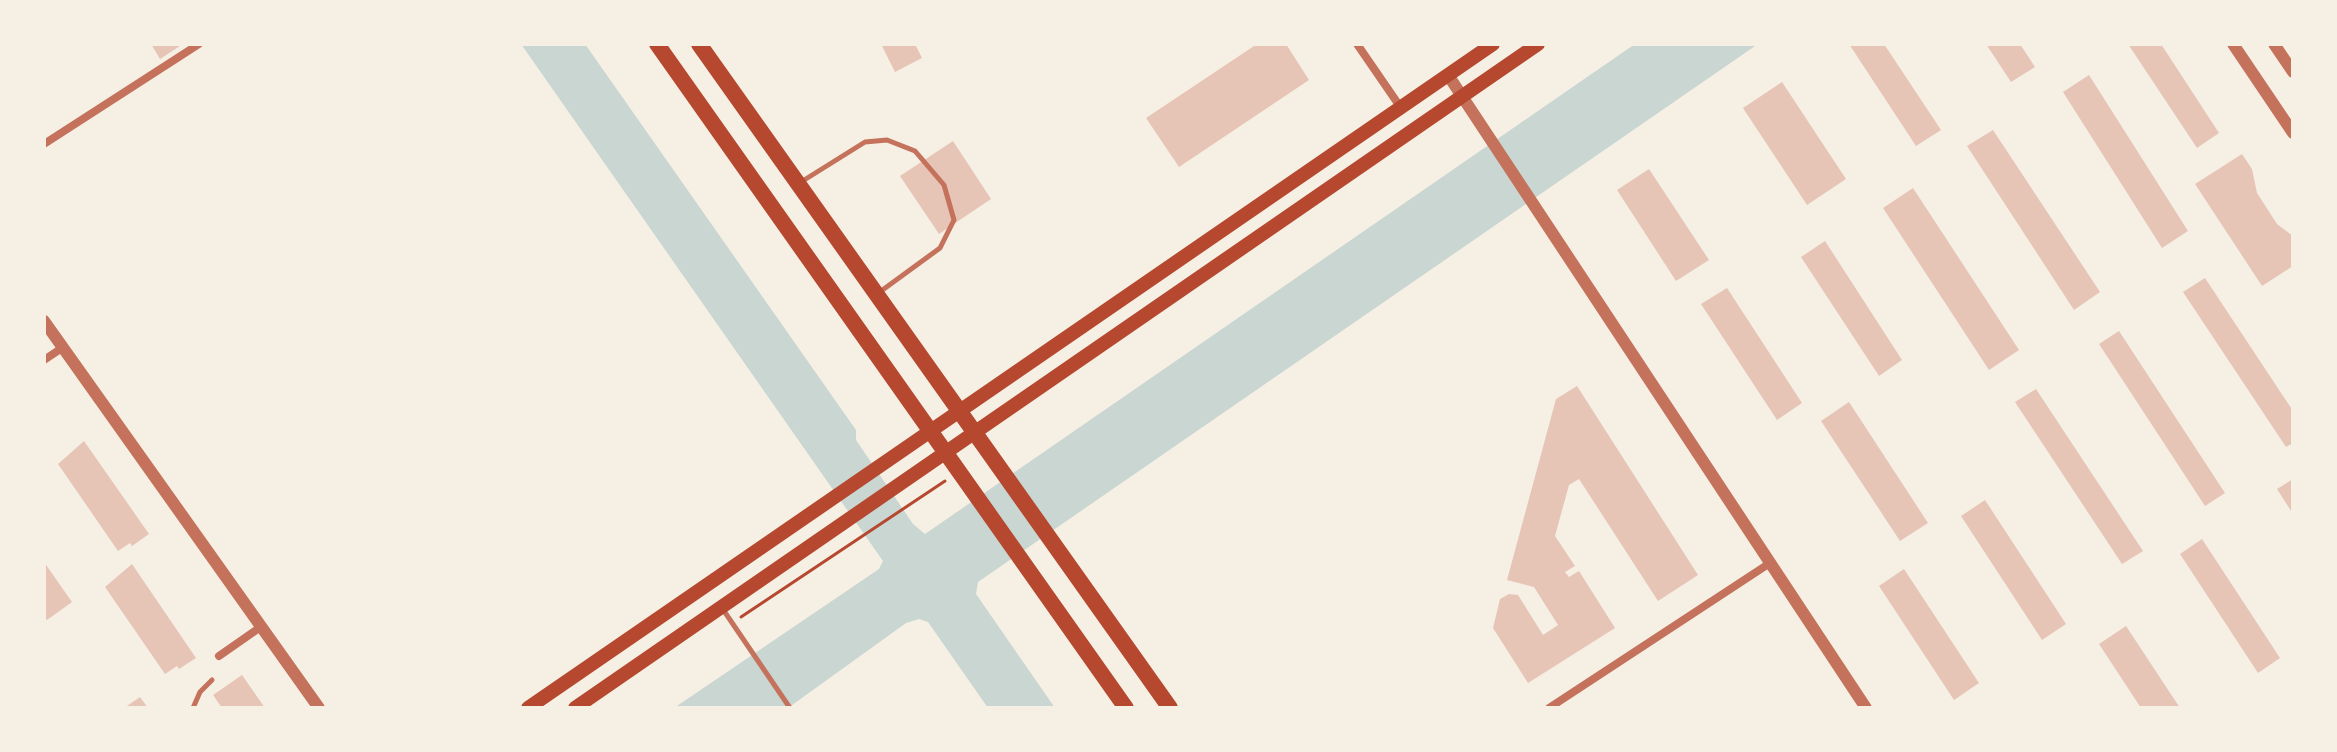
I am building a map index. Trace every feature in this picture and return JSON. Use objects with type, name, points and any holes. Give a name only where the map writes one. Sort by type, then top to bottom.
[{"type":"main road","points":[[657,44],[976,491],[1126,708]]},
{"type":"main road","points":[[699,44],[1170,708]]},
{"type":"main road","points":[[528,708],[1493,44]]},
{"type":"main road","points":[[575,708],[1538,44]]},
{"type":"street","points":[[44,144],[199,44]]},
{"type":"street","points":[[1357,44],[1401,108]]},
{"type":"street","points":[[2233,44],[2293,133]]},
{"type":"street","points":[[2274,44],[2293,72]]},
{"type":"street","points":[[1448,75],[1866,708]]},
{"type":"street","points":[[44,321],[263,625],[319,708]]},
{"type":"street","points":[[44,360],[62,348]]},
{"type":"street","points":[[1549,708],[1770,563]]},
{"type":"street","points":[[219,656],[263,625]]},
{"type":"lane","points":[[798,183],[842,153],[865,142],[887,140],[915,151],[944,185],[954,220],[940,248],[877,294]]},
{"type":"lane","points":[[721,607],[790,708]]},
{"type":"lane","points":[[193,708],[200,692],[212,680]]},
{"type":"path","points":[[862,538],[961,470]]},
{"type":"shaded area","points":[[521,44],[585,44],[856,430],[856,440],[913,524],[925,534],[1635,44],[1758,44],[978,582],[976,594],[1055,708],[988,708],[928,622],[919,619],[906,623],[788,708],[674,708],[879,569],[883,561]]},
{"type":"building","points":[[151,44],[183,44],[160,59]]},
{"type":"building","points":[[881,44],[915,44],[922,58],[895,72]]},
{"type":"building","points":[[1257,44],[1286,44],[1309,80],[1179,167],[1146,118]]},
{"type":"building","points":[[1849,44],[1884,44],[1941,130],[1916,146]]},
{"type":"building","points":[[1986,44],[2020,44],[2035,67],[2011,82]]},
{"type":"building","points":[[2128,44],[2161,44],[2219,133],[2197,148]]},
{"type":"building","points":[[2089,75],[2188,231],[2162,248],[2063,92]]},
{"type":"building","points":[[1782,82],[1846,179],[1807,205],[1743,108]]},
{"type":"building","points":[[1993,130],[2100,292],[2074,310],[1967,146]]},
{"type":"building","points":[[953,141],[991,199],[939,234],[900,176]]},
{"type":"building","points":[[2242,154],[2252,169],[2257,193],[2277,224],[2293,236],[2293,266],[2262,286],[2195,184]]},
{"type":"building","points":[[1649,169],[1709,260],[1676,281],[1617,190]]},
{"type":"building","points":[[1913,188],[2019,350],[1989,370],[1883,208]]},
{"type":"building","points":[[1825,241],[1902,360],[1879,376],[1801,257]]},
{"type":"building","points":[[2205,278],[2293,411],[2293,443],[2286,447],[2183,292]]},
{"type":"building","points":[[1727,288],[1802,403],[1777,420],[1701,304]]},
{"type":"building","points":[[2119,331],[2225,493],[2205,506],[2099,344]]},
{"type":"building","points":[[1577,386],[1698,575],[1658,601],[1579,479],[1569,485],[1555,536],[1575,566],[1565,572],[1569,577],[1579,571],[1615,628],[1528,683],[1493,628],[1500,599],[1509,594],[1518,595],[1543,635],[1558,625],[1534,587],[1507,580],[1556,399]]},
{"type":"building","points":[[2036,389],[2143,551],[2122,564],[2015,402]]},
{"type":"building","points":[[1849,402],[1928,523],[1900,541],[1821,421]]},
{"type":"building","points":[[84,441],[149,534],[132,546],[130,543],[118,551],[58,464]]},
{"type":"building","points":[[2293,479],[2293,514],[2277,489]]},
{"type":"building","points":[[1985,500],[2066,624],[2042,640],[1961,516]]},
{"type":"building","points":[[2202,539],[2280,658],[2258,673],[2180,554]]},
{"type":"building","points":[[44,562],[72,602],[47,620],[44,617]]},
{"type":"building","points":[[132,564],[196,658],[179,669],[177,666],[165,674],[105,587]]},
{"type":"building","points":[[1904,569],[1979,683],[1954,700],[1879,586]]},
{"type":"building","points":[[2126,626],[2180,708],[2141,708],[2099,644]]},
{"type":"building","points":[[242,675],[265,708],[222,708],[213,695]]},
{"type":"building","points":[[140,697],[148,708],[124,708]]}]
